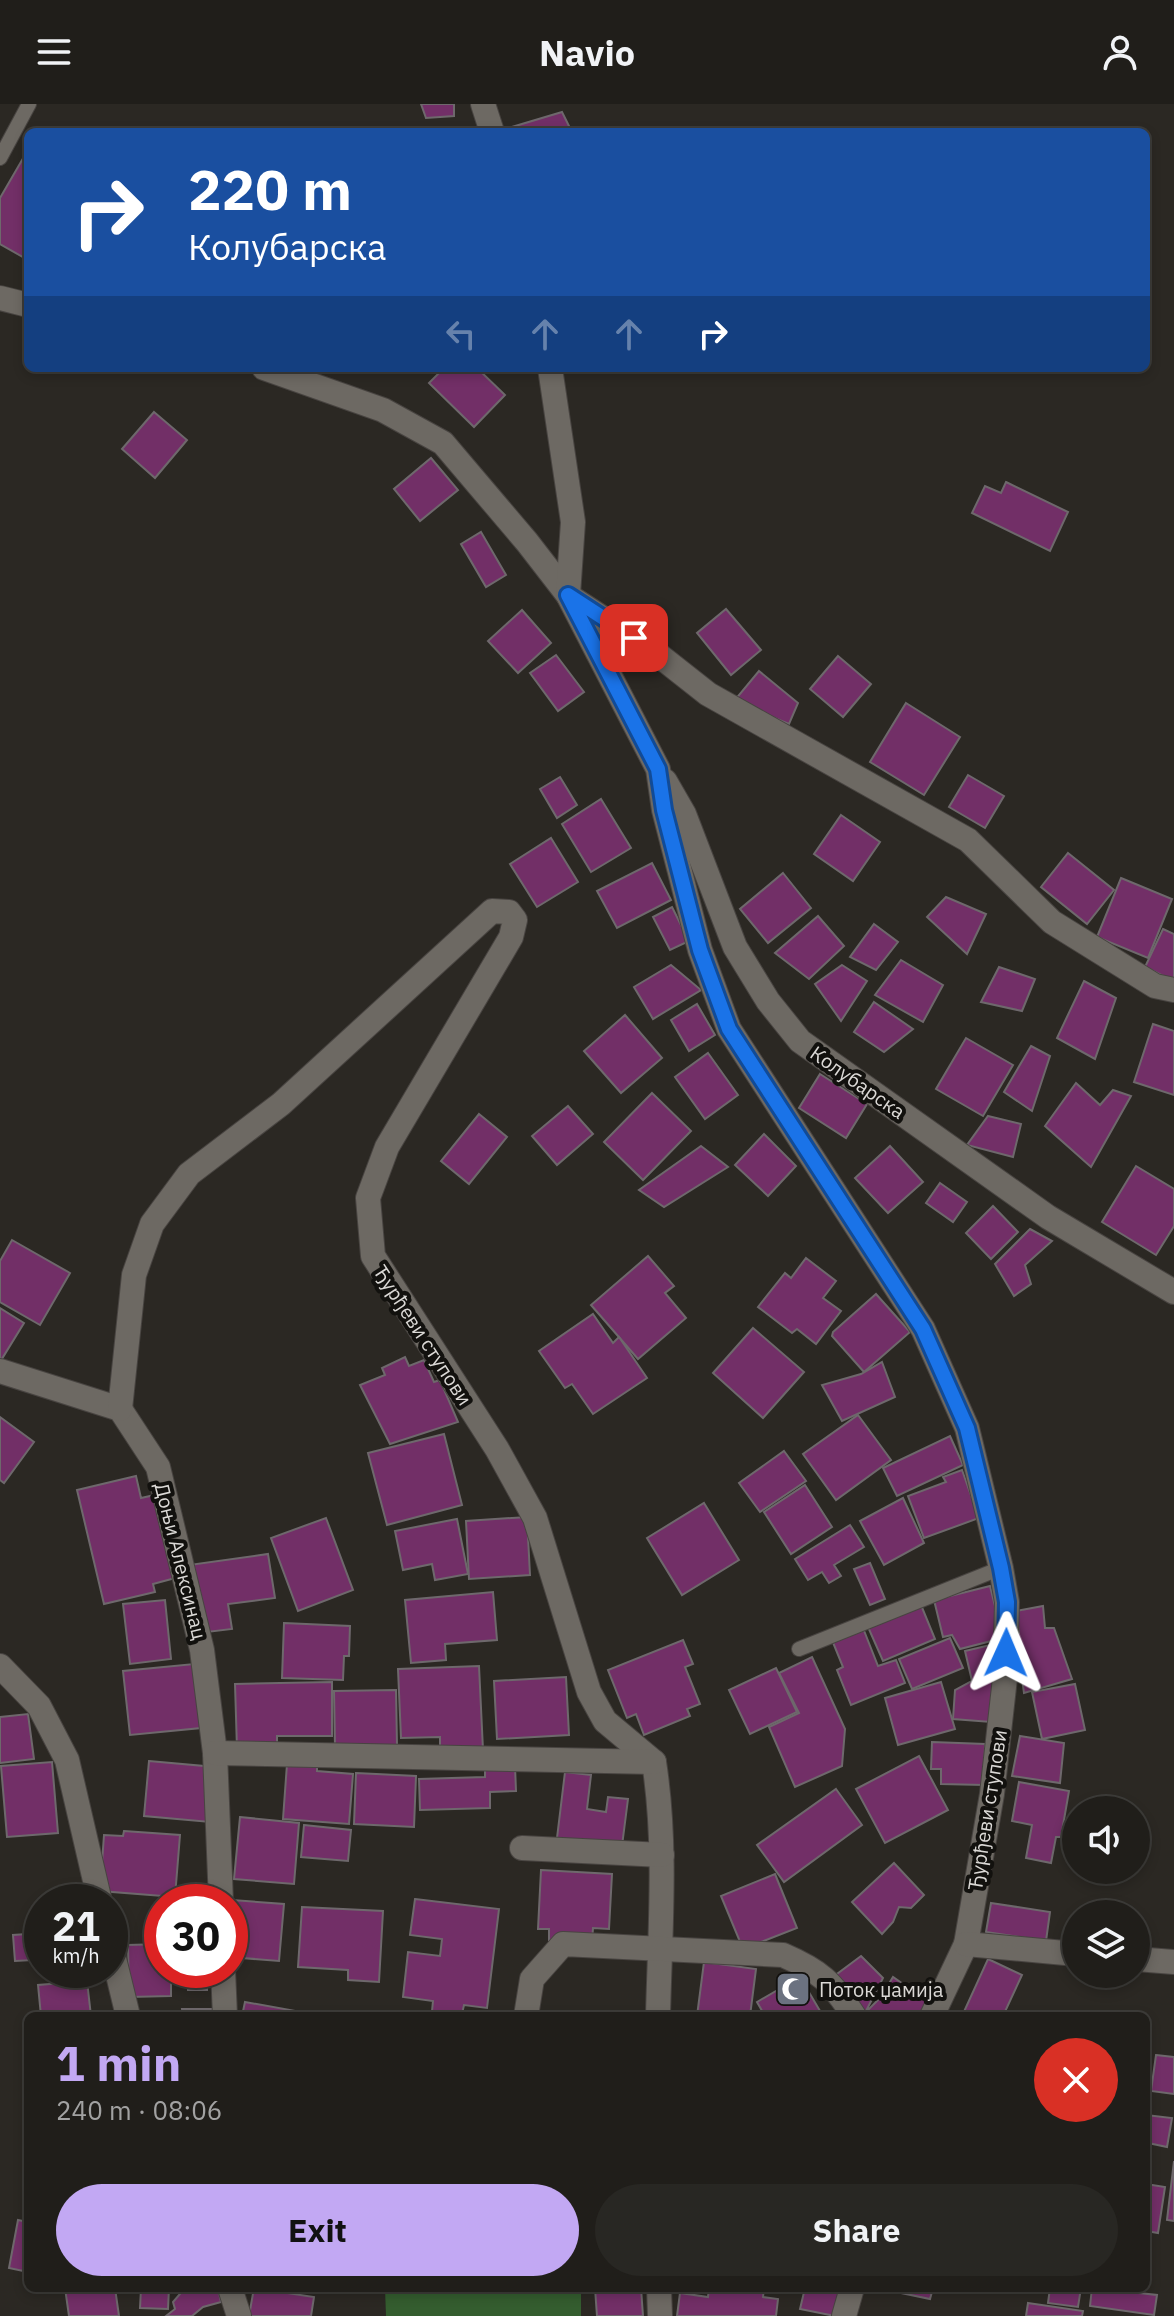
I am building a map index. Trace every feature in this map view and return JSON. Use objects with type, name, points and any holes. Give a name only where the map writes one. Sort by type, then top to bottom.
[{"type":"street","points":[[483,104],[491,128]]},
{"type":"street","points":[[0,298],[24,304]]},
{"type":"street","name":"Ђурђеви ступови","points":[[275,372],[383,410],[443,443],[568,595],[658,769],[664,810],[700,950],[729,1029],[923,1329],[967,1428],[1007,1602],[1005,1678],[992,1794],[966,1944],[934,2012]]},
{"type":"street","points":[[551,372],[573,522],[568,595],[656,653],[708,694],[968,840],[1052,922],[1155,986],[1174,990]]},
{"type":"street","name":"Колубарска","points":[[658,769],[684,814],[735,947],[768,1001],[800,1041],[1048,1217],[1174,1292]]},
{"type":"street","name":"Ђурђеви ступови","points":[[120,1409],[134,1275],[152,1224],[189,1174],[281,1104],[492,911],[509,912],[515,920],[511,937],[387,1147],[368,1198],[373,1256],[497,1449],[535,1518],[589,1692],[605,1721],[654,1762]]},
{"type":"street","points":[[0,1371],[120,1409]]},
{"type":"street","name":"Доњи Алексинац","points":[[120,1409],[158,1467],[202,1650],[215,1753],[220,1884]]},
{"type":"street","points":[[0,1666],[39,1706],[67,1760],[96,1884]]},
{"type":"street","points":[[215,1753],[654,1762],[661,1806],[662,1855],[658,2012]]},
{"type":"street","points":[[522,1848],[662,1855]]},
{"type":"street","points":[[527,2012],[532,1979],[563,1944],[783,1955],[814,1969],[838,1992],[851,2012]]},
{"type":"street","points":[[966,1944],[1062,1953]]},
{"type":"street","points":[[1150,1960],[1174,1962]]},
{"type":"street","points":[[121,1988],[127,2012]]},
{"type":"street","points":[[224,1988],[225,2012]]},
{"type":"street","points":[[231,2292],[239,2316]]},
{"type":"street","points":[[659,2292],[660,2316]]},
{"type":"street","points":[[844,2316],[851,2292]]},
{"type":"lane","points":[[0,158],[29,104]]},
{"type":"lane","points":[[799,1649],[1001,1568]]},
{"type":"green space","points":[[385,2292],[581,2292],[581,2316],[386,2316]]},
{"type":"building","points":[[421,104],[454,104],[454,116],[426,118]]},
{"type":"building","points":[[562,112],[570,128],[512,128]]},
{"type":"building","points":[[24,157],[24,258],[0,244],[0,198]]},
{"type":"building","points":[[440,372],[481,372],[505,395],[474,427],[429,383]]},
{"type":"building","points":[[154,412],[187,440],[155,478],[122,449]]},
{"type":"building","points":[[431,458],[458,490],[420,521],[394,489]]},
{"type":"building","points":[[1006,482],[1068,512],[1050,551],[972,513],[985,486],[1001,493]]},
{"type":"building","points":[[481,532],[506,575],[486,587],[461,544]]},
{"type":"building","points":[[726,609],[761,650],[731,675],[697,633]]},
{"type":"building","points":[[522,610],[551,643],[518,673],[488,641]]},
{"type":"building","points":[[556,655],[584,692],[558,711],[530,673]]},
{"type":"building","points":[[838,656],[871,684],[843,717],[810,689]]},
{"type":"building","points":[[759,671],[798,703],[789,724],[734,701]]},
{"type":"building","points":[[906,703],[960,737],[924,795],[870,762]]},
{"type":"building","points":[[968,775],[1004,796],[985,828],[949,807]]},
{"type":"building","points":[[560,777],[577,805],[557,818],[540,789]]},
{"type":"building","points":[[601,799],[631,848],[591,872],[562,824]]},
{"type":"building","points":[[841,815],[880,842],[853,881],[814,854]]},
{"type":"building","points":[[551,838],[578,882],[537,907],[510,864]]},
{"type":"building","points":[[1068,853],[1114,890],[1087,924],[1041,887]]},
{"type":"building","points":[[652,863],[671,900],[617,928],[597,891]]},
{"type":"building","points":[[783,873],[811,908],[768,943],[740,909]]},
{"type":"building","points":[[1121,878],[1172,899],[1148,958],[1097,937]]},
{"type":"building","points":[[946,897],[986,914],[967,954],[927,917]]},
{"type":"building","points":[[672,907],[689,941],[670,950],[653,917]]},
{"type":"building","points":[[818,916],[844,946],[809,979],[775,953]]},
{"type":"building","points":[[874,924],[898,942],[876,970],[850,957]]},
{"type":"building","points":[[1163,929],[1174,934],[1174,981],[1145,967]]},
{"type":"building","points":[[901,960],[943,985],[923,1022],[875,995]]},
{"type":"building","points":[[671,965],[701,990],[653,1019],[634,987]]},
{"type":"building","points":[[842,965],[867,981],[841,1021],[815,984]]},
{"type":"building","points":[[999,967],[1035,979],[1022,1011],[981,1002]]},
{"type":"building","points":[[1084,981],[1116,998],[1095,1059],[1057,1038]]},
{"type":"building","points":[[874,1002],[913,1029],[884,1052],[854,1032]]},
{"type":"building","points":[[697,1004],[715,1035],[689,1051],[671,1020]]},
{"type":"building","points":[[625,1015],[662,1058],[621,1093],[584,1051]]},
{"type":"building","points":[[1153,1024],[1174,1031],[1174,1095],[1134,1082]]},
{"type":"building","points":[[966,1038],[1013,1065],[983,1116],[936,1089]]},
{"type":"building","points":[[1031,1046],[1050,1056],[1032,1111],[1004,1092]]},
{"type":"building","points":[[708,1053],[738,1095],[705,1119],[675,1077]]},
{"type":"building","points":[[820,1074],[867,1104],[846,1138],[799,1108]]},
{"type":"building","points":[[1076,1083],[1100,1105],[1113,1090],[1131,1096],[1091,1167],[1045,1126]]},
{"type":"building","points":[[652,1093],[691,1131],[643,1180],[604,1142]]},
{"type":"building","points":[[568,1106],[593,1134],[557,1165],[532,1136]]},
{"type":"building","points":[[479,1114],[507,1137],[469,1184],[441,1161]]},
{"type":"building","points":[[988,1116],[1021,1124],[1013,1157],[967,1145]]},
{"type":"building","points":[[764,1134],[796,1166],[768,1196],[735,1165]]},
{"type":"building","points":[[701,1146],[728,1167],[664,1207],[639,1190]]},
{"type":"building","points":[[890,1146],[923,1182],[888,1213],[855,1178]]},
{"type":"building","points":[[1136,1166],[1174,1189],[1174,1226],[1156,1255],[1102,1222]]},
{"type":"building","points":[[940,1183],[967,1202],[953,1222],[926,1203]]},
{"type":"building","points":[[993,1206],[1018,1232],[991,1259],[966,1233]]},
{"type":"building","points":[[1030,1229],[1052,1241],[1025,1265],[1031,1284],[1014,1296],[995,1264]]},
{"type":"building","points":[[12,1240],[70,1273],[40,1325],[0,1302],[0,1261]]},
{"type":"building","points":[[648,1256],[674,1286],[665,1293],[686,1318],[638,1359],[591,1305]]},
{"type":"building","points":[[806,1258],[836,1281],[823,1298],[841,1311],[816,1344],[797,1329],[792,1333],[758,1307],[785,1273],[791,1278]]},
{"type":"building","points":[[876,1294],[910,1332],[864,1372],[832,1336]]},
{"type":"building","points":[[0,1308],[24,1323],[0,1362]]},
{"type":"building","points":[[593,1314],[613,1343],[619,1337],[647,1378],[593,1414],[572,1384],[565,1388],[539,1351]]},
{"type":"building","points":[[753,1328],[804,1372],[763,1418],[713,1373]]},
{"type":"building","points":[[405,1357],[409,1366],[424,1360],[434,1382],[440,1380],[458,1422],[390,1444],[360,1385],[385,1375],[382,1368]]},
{"type":"building","points":[[882,1362],[895,1397],[842,1421],[822,1385],[861,1374]]},
{"type":"building","points":[[858,1415],[891,1460],[836,1500],[803,1454]]},
{"type":"building","points":[[0,1417],[34,1442],[4,1483],[0,1480]]},
{"type":"building","points":[[444,1434],[462,1505],[387,1525],[368,1453]]},
{"type":"building","points":[[950,1436],[963,1465],[897,1496],[883,1468]]},
{"type":"building","points":[[784,1451],[806,1481],[760,1512],[739,1483]]},
{"type":"building","points":[[962,1470],[979,1518],[924,1538],[908,1496],[946,1482],[943,1477]]},
{"type":"building","points":[[136,1476],[141,1498],[159,1494],[179,1577],[153,1584],[155,1592],[104,1604],[77,1490]]},
{"type":"building","points":[[805,1485],[832,1527],[791,1554],[764,1512]]},
{"type":"building","points":[[903,1498],[924,1543],[884,1565],[860,1521]]},
{"type":"building","points":[[704,1503],[739,1560],[682,1595],[647,1538]]},
{"type":"building","points":[[527,1517],[530,1575],[469,1579],[466,1521]]},
{"type":"building","points":[[326,1518],[353,1590],[298,1611],[271,1538]]},
{"type":"building","points":[[457,1519],[468,1574],[435,1580],[432,1564],[403,1570],[395,1531]]},
{"type":"building","points":[[850,1525],[864,1547],[834,1565],[841,1576],[829,1583],[822,1572],[808,1580],[795,1559]]},
{"type":"building","points":[[268,1554],[275,1598],[228,1604],[232,1629],[199,1633],[189,1565]]},
{"type":"building","points":[[870,1563],[885,1599],[870,1605],[854,1569]]},
{"type":"building","points":[[990,1586],[1003,1638],[960,1649],[952,1635],[943,1637],[934,1600]]},
{"type":"building","points":[[493,1592],[497,1640],[445,1644],[446,1660],[411,1663],[405,1600]]},
{"type":"building","points":[[165,1600],[171,1659],[130,1664],[123,1604]]},
{"type":"building","points":[[921,1605],[935,1639],[883,1661],[868,1627]]},
{"type":"building","points":[[1043,1606],[1045,1628],[1054,1628],[1072,1679],[1024,1693],[1016,1636],[1019,1633],[1016,1611]]},
{"type":"building","points":[[284,1623],[350,1626],[349,1656],[344,1656],[343,1680],[282,1678]]},
{"type":"building","points":[[863,1628],[878,1666],[896,1660],[905,1683],[851,1705],[837,1670],[843,1667],[832,1640]]},
{"type":"building","points":[[950,1638],[963,1668],[912,1689],[899,1659]]},
{"type":"building","points":[[683,1640],[693,1664],[685,1667],[700,1704],[687,1709],[690,1716],[644,1735],[636,1714],[627,1718],[608,1670]]},
{"type":"building","points":[[1003,1642],[991,1722],[953,1719],[955,1690],[972,1681],[965,1651]]},
{"type":"building","points":[[812,1657],[845,1729],[842,1766],[795,1787],[769,1727],[799,1713],[779,1673]]},
{"type":"building","points":[[194,1664],[201,1728],[130,1735],[123,1671]]},
{"type":"building","points":[[479,1666],[483,1750],[440,1752],[440,1737],[401,1738],[398,1669]]},
{"type":"building","points":[[776,1668],[797,1712],[750,1734],[729,1690]]},
{"type":"building","points":[[566,1677],[569,1735],[497,1739],[494,1681]]},
{"type":"building","points":[[332,1682],[332,1736],[277,1736],[277,1749],[237,1749],[235,1684]]},
{"type":"building","points":[[941,1682],[955,1729],[898,1745],[885,1698]]},
{"type":"building","points":[[1075,1684],[1085,1730],[1042,1739],[1032,1692]]},
{"type":"building","points":[[396,1690],[397,1746],[335,1747],[334,1691]]},
{"type":"building","points":[[28,1714],[34,1759],[0,1763],[0,1717]]},
{"type":"building","points":[[1020,1736],[1064,1743],[1060,1783],[1012,1776]]},
{"type":"building","points":[[932,1742],[985,1744],[984,1785],[941,1784],[941,1769],[931,1769]]},
{"type":"building","points":[[919,1756],[948,1810],[885,1843],[856,1789]]},
{"type":"building","points":[[149,1761],[215,1767],[210,1822],[144,1816]]},
{"type":"building","points":[[52,1762],[58,1833],[7,1837],[1,1766]]},
{"type":"building","points":[[287,1764],[317,1767],[317,1771],[353,1774],[349,1824],[283,1819]]},
{"type":"building","points":[[515,1766],[516,1791],[490,1792],[490,1808],[420,1810],[419,1779],[485,1777],[485,1767]]},
{"type":"building","points":[[565,1772],[591,1775],[587,1809],[606,1812],[608,1797],[628,1799],[622,1846],[557,1838]]},
{"type":"building","points":[[356,1773],[416,1776],[414,1827],[354,1824]]},
{"type":"building","points":[[1019,1782],[1069,1791],[1068,1796],[1062,1796],[1062,1831],[1061,1837],[1056,1837],[1051,1863],[1026,1858],[1032,1825],[1012,1821]]},
{"type":"building","points":[[836,1789],[862,1825],[784,1882],[757,1845]]},
{"type":"building","points":[[240,1817],[299,1823],[294,1884],[234,1879]]},
{"type":"building","points":[[304,1825],[351,1830],[348,1861],[301,1857]]},
{"type":"building","points":[[124,1831],[180,1835],[176,1884],[144,1884],[144,1895],[128,1893],[128,1884],[100,1884],[104,1835],[123,1836]]},
{"type":"building","points":[[894,1863],[924,1895],[911,1908],[899,1907],[893,1922],[882,1934],[852,1902]]},
{"type":"building","points":[[541,1870],[612,1874],[609,1929],[593,1928],[592,1942],[549,1940],[549,1929],[538,1929]]},
{"type":"building","points":[[775,1874],[797,1928],[743,1949],[721,1896]]},
{"type":"building","points":[[415,1899],[499,1909],[487,2008],[464,2005],[462,2012],[432,2011],[433,2001],[403,1997],[408,1952],[440,1956],[442,1939],[410,1935]]},
{"type":"building","points":[[248,1901],[284,1904],[279,1961],[248,1958]]},
{"type":"building","points":[[991,1903],[1050,1912],[1046,1941],[986,1932]]},
{"type":"building","points":[[302,1907],[383,1911],[379,1982],[348,1980],[348,1970],[298,1967]]},
{"type":"building","points":[[24,1934],[24,1960],[15,1961],[13,1935]]},
{"type":"building","points":[[128,1945],[144,1945],[144,1988],[171,1988],[171,1996],[129,1997]]},
{"type":"building","points":[[861,1956],[883,1978],[864,2012],[833,1977]]},
{"type":"building","points":[[988,1959],[1022,1975],[1005,2012],[964,2012]]},
{"type":"building","points":[[704,1962],[756,1969],[751,2012],[698,2012]]},
{"type":"building","name":"Поток џамија","points":[[800,1977],[821,2012],[763,2012],[757,2002]]},
{"type":"building","points":[[893,1977],[933,2005],[927,2012],[866,2012],[881,1997]]},
{"type":"building","points":[[38,1988],[88,1988],[91,2012],[41,2012]]},
{"type":"building","points":[[245,2002],[301,2012],[243,2012]]},
{"type":"building","points":[[182,2009],[214,2009],[214,2012],[182,2012]]},
{"type":"building","points":[[1156,2055],[1174,2057],[1174,2094],[1151,2091]]},
{"type":"building","points":[[1150,2115],[1172,2118],[1167,2147],[1150,2143]]},
{"type":"building","points":[[1174,2161],[1174,2221],[1167,2220]]},
{"type":"building","points":[[1150,2185],[1165,2187],[1158,2233],[1150,2232]]},
{"type":"building","points":[[18,2220],[24,2221],[24,2271],[9,2268]]},
{"type":"building","points":[[66,2292],[116,2292],[119,2316],[69,2316]]},
{"type":"building","points":[[141,2292],[169,2292],[168,2309],[140,2308]]},
{"type":"building","points":[[182,2292],[219,2292],[221,2302],[203,2307],[192,2316],[166,2316],[175,2309],[173,2302]]},
{"type":"building","points":[[253,2292],[314,2297],[311,2316],[249,2316]]},
{"type":"building","points":[[595,2292],[641,2292],[643,2316],[597,2316]]},
{"type":"building","points":[[709,2292],[764,2292],[763,2297],[778,2299],[776,2316],[677,2316],[680,2293],[708,2297]]},
{"type":"building","points":[[804,2292],[842,2292],[835,2316],[800,2309]]},
{"type":"building","points":[[896,2292],[932,2292],[930,2299]]},
{"type":"building","points":[[1049,2292],[1080,2292],[1078,2307],[1048,2303]]},
{"type":"building","points":[[1092,2292],[1157,2295],[1154,2315],[1090,2306]]},
{"type":"building","points":[[1028,2303],[1083,2311],[1082,2316],[1026,2316]]},
{"type":"place","name":"Поток џамија","points":[[793,1989]]},
{"type":"route","points":[[634,638],[568,595],[658,769],[664,810],[700,950],[729,1029],[923,1329],[967,1428],[1007,1602],[1006,1653]]}]
